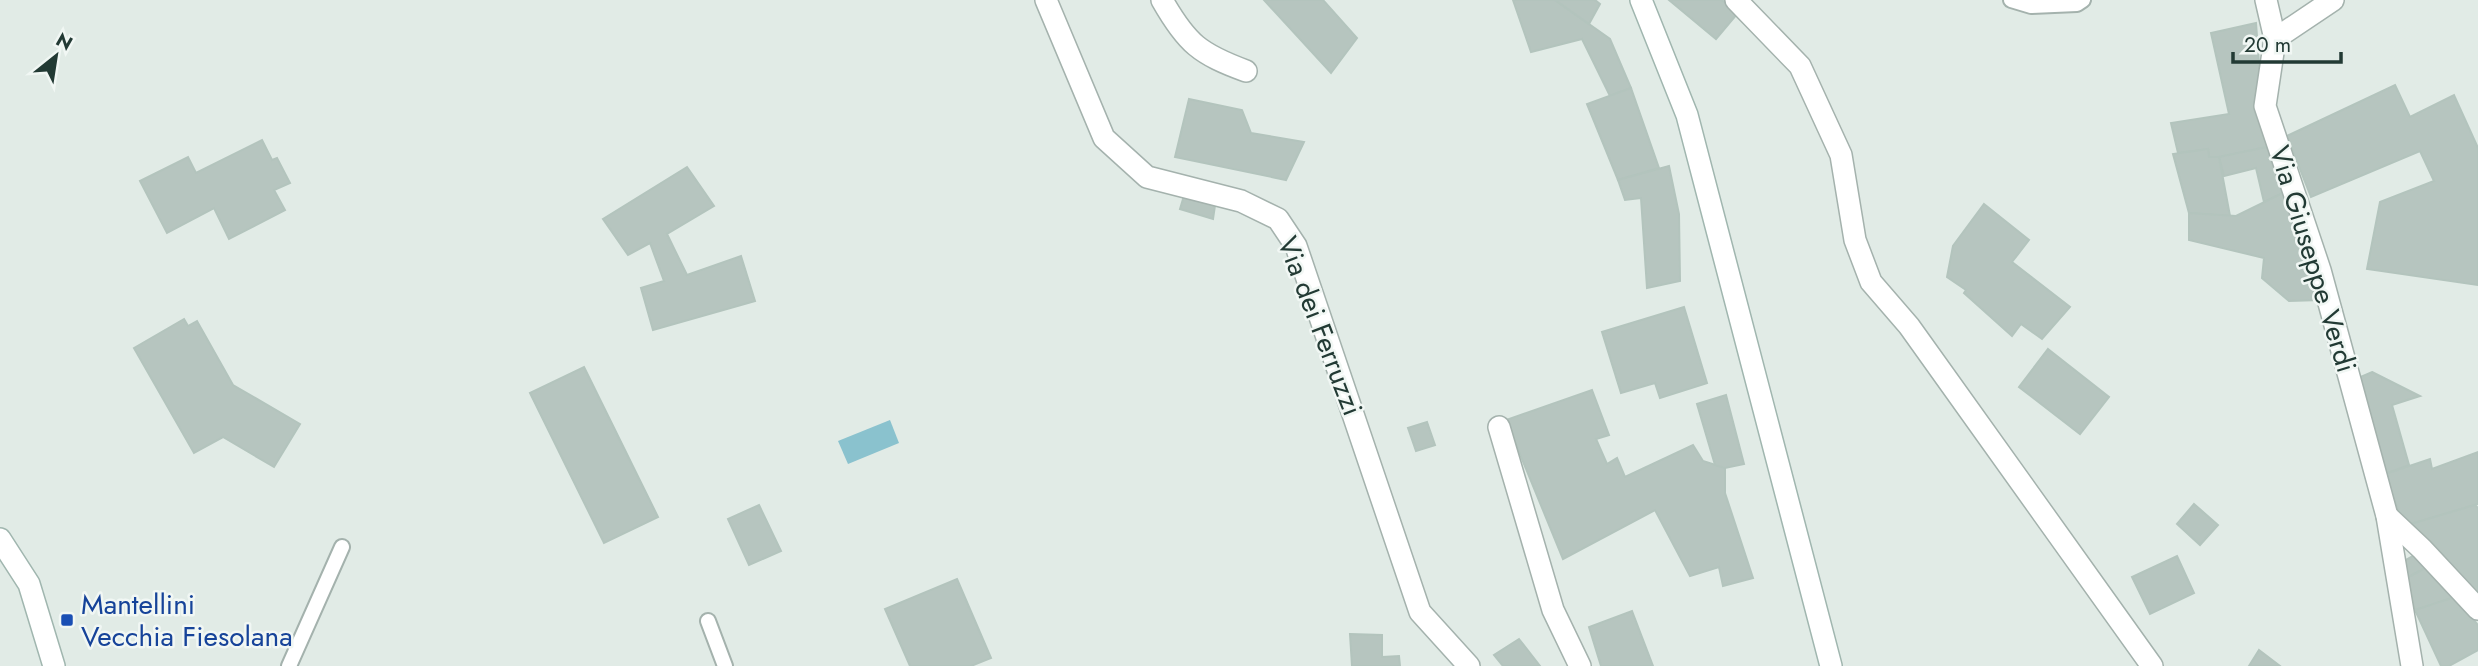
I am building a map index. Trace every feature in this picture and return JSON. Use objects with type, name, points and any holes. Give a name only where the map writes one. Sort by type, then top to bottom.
[{"type":"street","name":"Via dei Ferruzzi","points":[[1046,0],[1104,138],[1147,177],[1241,201],[1278,219],[1296,246],[1419,612],[1469,666]]},
{"type":"street","points":[[1162,0],[1179,30],[1207,57],[1246,72]]},
{"type":"street","points":[[1641,0],[1688,115],[1831,666]]},
{"type":"street","points":[[1736,0],[1800,66],[1841,155],[1855,240],[1871,282],[1909,326],[2152,666]]},
{"type":"street","name":"Via Giuseppe Verdi","points":[[2266,0],[2275,39],[2266,106],[2320,270],[2386,516],[2412,666]]},
{"type":"street","points":[[2275,39],[2333,0]]},
{"type":"street","points":[[1499,427],[1553,610],[1580,666]]},
{"type":"street","points":[[2386,516],[2423,549],[2478,609]]},
{"type":"street","points":[[0,539],[29,584],[54,666]]},
{"type":"lane","points":[[2011,0],[2031,6],[2077,4],[2083,0]]},
{"type":"lane","points":[[289,666],[342,547]]},
{"type":"lane","points":[[708,621],[725,666]]},
{"type":"water","points":[[890,420],[899,443],[848,464],[838,441]]},
{"type":"building","points":[[1264,0],[1323,0],[1357,38],[1331,73]]},
{"type":"building","points":[[1513,0],[1555,0],[1610,39],[1631,88],[1610,96],[1582,39],[1531,52]]},
{"type":"building","points":[[1555,0],[1595,0],[1600,4],[1589,24]]},
{"type":"building","points":[[1669,0],[1722,0],[1738,13],[1716,39]]},
{"type":"building","points":[[2256,23],[2263,116],[2272,146],[2219,157],[2209,157],[2208,149],[2178,153],[2171,123],[2229,114],[2211,33]]},
{"type":"building","points":[[2395,85],[2410,117],[2454,95],[2478,148],[2478,285],[2367,269],[2380,202],[2434,181],[2420,151],[2311,197],[2287,136]]},
{"type":"building","points":[[1631,88],[1659,168],[1618,180],[1587,104]]},
{"type":"building","points":[[1189,99],[1242,110],[1251,133],[1304,142],[1286,180],[1175,157]]},
{"type":"building","points":[[262,140],[272,160],[277,158],[290,183],[274,190],[285,210],[229,239],[214,208],[167,233],[140,181],[188,157],[196,173]]},
{"type":"building","points":[[2272,146],[2287,191],[2264,202],[2256,168],[2224,176],[2219,157]]},
{"type":"building","points":[[2208,149],[2209,157],[2219,157],[2230,216],[2189,213],[2173,154]]},
{"type":"building","points":[[1669,166],[1679,214],[1680,281],[1647,288],[1641,198],[1625,200],[1618,180]]},
{"type":"building","points":[[687,167],[714,206],[667,234],[687,275],[741,256],[755,301],[653,330],[641,288],[664,281],[650,243],[628,255],[603,219]]},
{"type":"building","points":[[1186,189],[1216,199],[1213,219],[1180,209]]},
{"type":"building","points":[[2287,191],[2320,300],[2289,301],[2262,278],[2264,258],[2189,240],[2189,213],[2236,216]]},
{"type":"building","points":[[1984,204],[2029,240],[2012,262],[2070,307],[2042,339],[2021,324],[2012,336],[1964,293],[1966,290],[1947,277],[1953,246]]},
{"type":"building","points":[[1684,307],[1707,383],[1660,398],[1655,383],[1621,393],[1602,332]]},
{"type":"building","points":[[184,319],[188,326],[197,321],[233,385],[300,424],[274,467],[223,437],[194,453],[134,348]]},
{"type":"building","points":[[2048,349],[2109,397],[2080,434],[2019,387]]},
{"type":"building","points":[[584,367],[658,517],[604,543],[530,393]]},
{"type":"building","points":[[2372,372],[2420,396],[2392,405],[2409,465],[2385,474],[2358,378]]},
{"type":"building","points":[[1592,390],[1609,435],[1596,439],[1607,464],[1617,458],[1625,477],[1693,445],[1703,461],[1725,468],[1725,493],[1753,578],[1723,586],[1719,567],[1690,576],[1655,510],[1563,559],[1506,420]]},
{"type":"building","points":[[1726,395],[1744,464],[1725,468],[1715,465],[1697,404]]},
{"type":"building","points":[[1427,422],[1435,445],[1416,451],[1408,428]]},
{"type":"building","points":[[2478,452],[2478,504],[2404,526],[2385,474],[2430,459],[2432,469]]},
{"type":"building","points":[[2194,504],[2218,525],[2200,545],[2177,524]]},
{"type":"building","points":[[759,505],[781,551],[749,565],[728,519]]},
{"type":"building","points":[[2475,505],[2478,508],[2478,591],[2473,595],[2404,526]]},
{"type":"building","points":[[2420,552],[2429,566],[2405,579],[2397,565]]},
{"type":"building","points":[[2177,556],[2194,593],[2150,614],[2132,577]]},
{"type":"building","points":[[2429,566],[2455,597],[2415,610],[2405,579]]},
{"type":"building","points":[[957,579],[991,658],[971,666],[910,666],[885,609]]},
{"type":"building","points":[[2455,597],[2478,625],[2478,650],[2449,666],[2441,666],[2415,610]]},
{"type":"building","points":[[1632,611],[1653,666],[1601,666],[1589,627]]},
{"type":"building","points":[[1350,634],[1382,635],[1382,657],[1399,656],[1400,666],[1352,666]]},
{"type":"building","points":[[1519,639],[1540,666],[1503,666],[1494,655]]},
{"type":"building","points":[[2259,650],[2280,666],[2249,666]]},
{"type":"place","name":"Mantellini Vecchia Fiesolana","points":[[67,620]]}]
